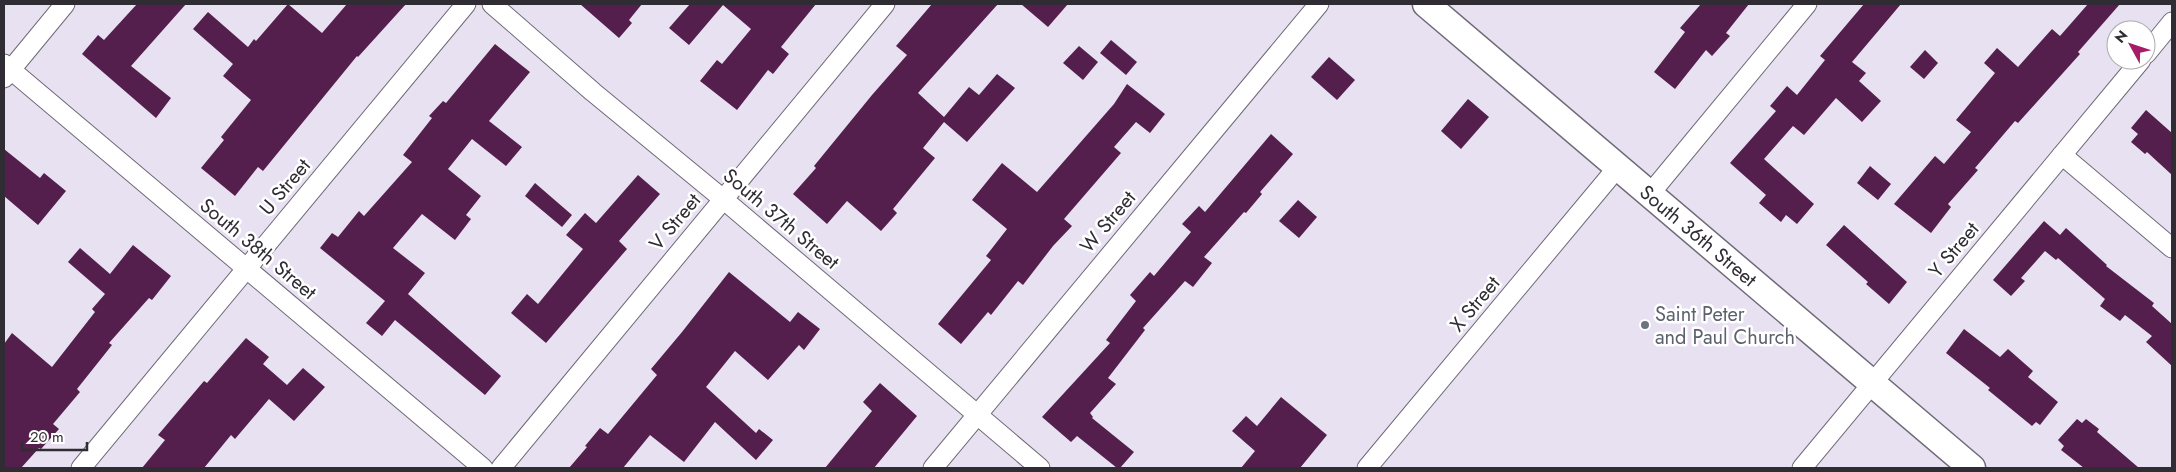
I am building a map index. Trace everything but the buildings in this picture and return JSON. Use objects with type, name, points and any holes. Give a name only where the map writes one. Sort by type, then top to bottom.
[{"type":"main road","name":"South 36th Street","points":[[1426,4],[1972,468]]},
{"type":"street","points":[[6,70],[65,4]]},
{"type":"street","name":"U Street","points":[[81,468],[466,4]]},
{"type":"street","name":"South 37th Street","points":[[492,4],[593,92],[723,199],[1040,468]]},
{"type":"street","name":"V Street","points":[[501,468],[885,4]]},
{"type":"street","name":"W Street","points":[[933,468],[1318,4]]},
{"type":"street","points":[[1649,195],[1807,4]]},
{"type":"street","points":[[2156,42],[2172,22]]},
{"type":"street","name":"South 38th Street","points":[[6,70],[484,468]]},
{"type":"street","name":"Y Street","points":[[1802,468],[2133,70]]},
{"type":"street","points":[[2062,154],[2172,248]]},
{"type":"street","name":"X Street","points":[[1366,468],[1617,168]]},
{"type":"place","name":"Saint Peter and Paul Church","points":[[1645,325]]}]
